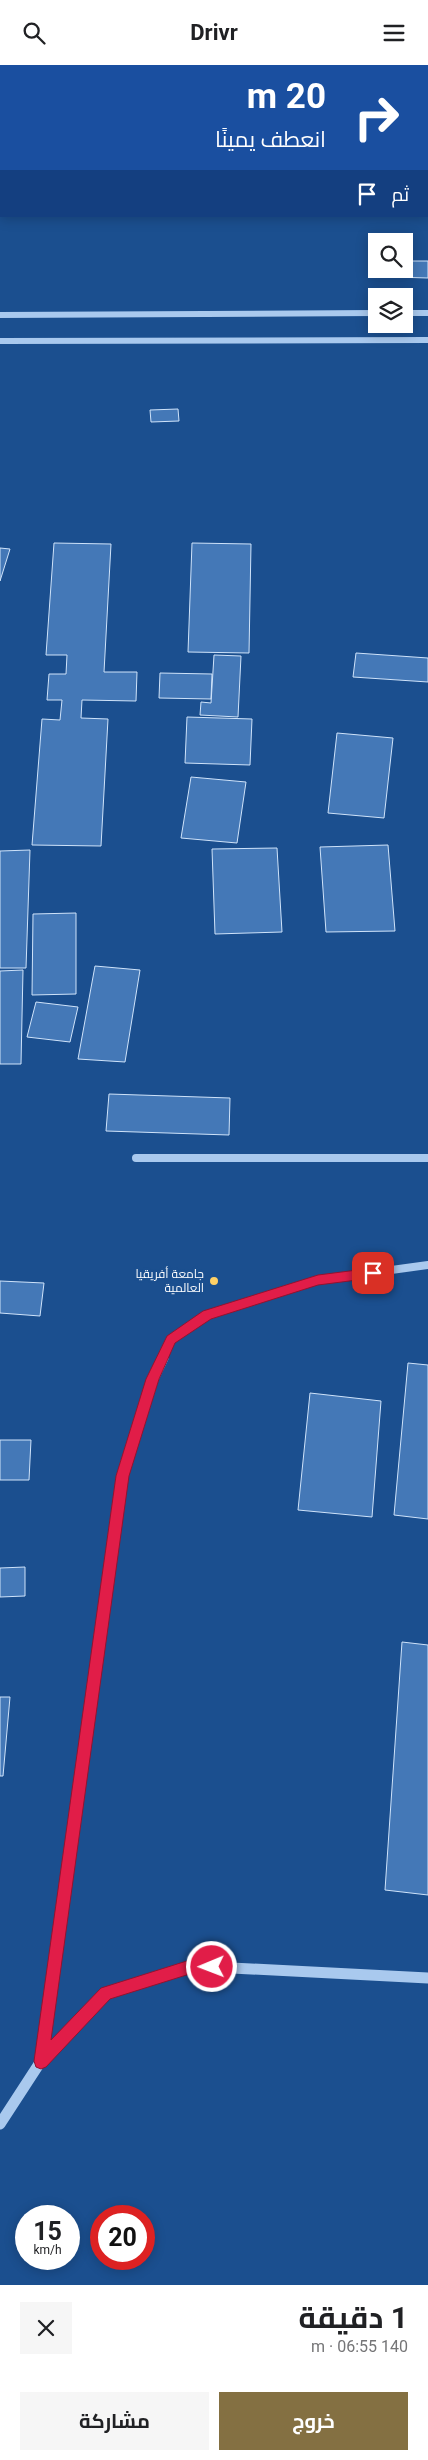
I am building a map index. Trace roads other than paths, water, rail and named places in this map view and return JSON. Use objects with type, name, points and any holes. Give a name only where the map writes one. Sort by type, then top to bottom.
[{"type":"street","points":[[0,315],[368,313]]},
{"type":"street","points":[[413,313],[428,313]]},
{"type":"street","points":[[0,341],[428,339]]},
{"type":"street","points":[[136,1157],[428,1158]]},
{"type":"street","points":[[41,2061],[122,1476],[152,1379],[171,1340],[207,1315],[318,1280],[428,1265]]},
{"type":"street","points":[[0,2124],[41,2061],[106,1993],[193,1966],[428,1978]]},
{"type":"place","name":"جامعة أفريقيا العالمية","points":[[214,1281]]}]
